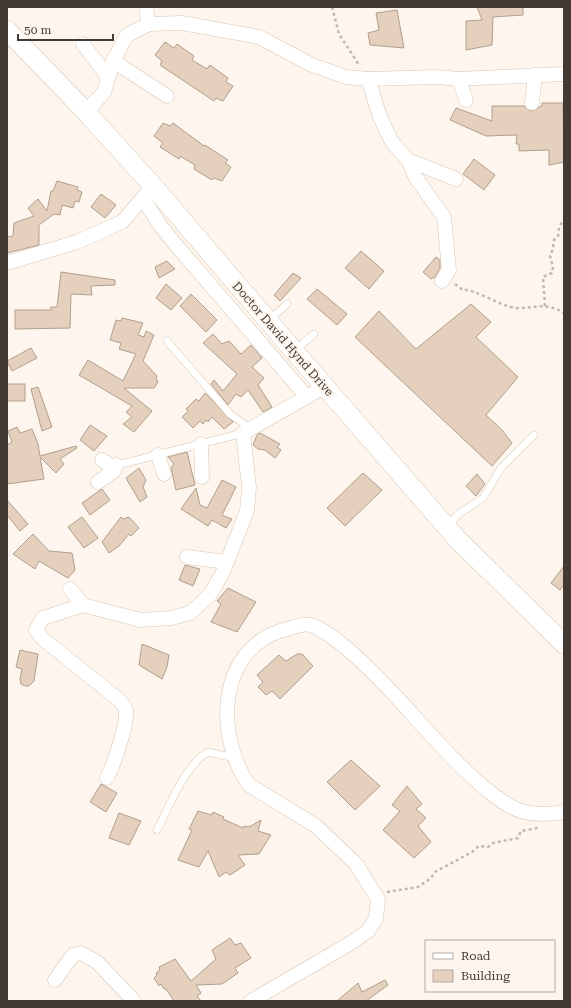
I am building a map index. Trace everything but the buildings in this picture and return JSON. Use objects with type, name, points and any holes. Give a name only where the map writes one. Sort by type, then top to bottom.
[{"type":"main road","name":"Doctor David Hynd Drive","points":[[7,30],[86,112],[148,192],[268,321],[447,528],[564,644]]},
{"type":"street","points":[[146,7],[149,24]]},
{"type":"street","points":[[86,112],[104,92],[113,61],[127,35],[149,24],[182,23],[259,37],[312,65],[346,77],[368,79],[437,77],[459,79],[564,74]]},
{"type":"street","points":[[83,44],[108,77]]},
{"type":"street","points":[[113,61],[167,96]]},
{"type":"street","points":[[532,103],[535,75]]},
{"type":"street","points":[[368,79],[380,117],[392,142],[408,160],[416,178],[444,217],[449,270],[444,279]]},
{"type":"street","points":[[459,79],[466,100]]},
{"type":"street","points":[[408,160],[456,179]]},
{"type":"street","points":[[7,263],[51,248],[77,242],[122,222],[148,192],[160,225],[307,397]]},
{"type":"street","points":[[107,778],[116,759],[125,722],[126,710],[118,698],[43,639],[36,630],[43,618],[83,605],[140,620],[172,618],[190,613],[210,595],[226,562],[247,511],[249,487],[247,431],[324,387]]},
{"type":"street","points":[[201,444],[202,477]]},
{"type":"street","points":[[158,455],[164,474]]},
{"type":"street","points":[[98,482],[114,471],[114,467]]},
{"type":"street","points":[[187,557],[226,562]]},
{"type":"street","points":[[70,589],[83,605]]},
{"type":"street","points":[[251,1001],[349,944],[368,930],[376,918],[378,898],[356,864],[316,826],[249,785],[243,777],[235,758],[231,748],[227,715],[228,692],[231,679],[239,664],[250,650],[271,634],[290,628],[310,625],[338,640],[374,672],[467,774],[503,802],[524,812],[564,812]]},
{"type":"street","points":[[55,980],[73,955],[80,953],[97,962],[134,1001]]},
{"type":"lane","points":[[268,321],[287,304]]},
{"type":"lane","points":[[294,351],[314,334]]},
{"type":"lane","points":[[114,467],[247,431],[230,414],[167,341]]},
{"type":"lane","points":[[447,528],[458,514],[483,498],[501,468],[534,435]]},
{"type":"lane","points":[[157,830],[187,774],[197,760],[208,752],[235,758]]},
{"type":"path","points":[[332,7],[339,34],[368,79]]},
{"type":"path","points":[[545,306],[543,277],[552,273],[553,267],[550,256],[553,249],[554,240],[558,236],[559,227],[564,219]]},
{"type":"path","points":[[444,279],[463,290],[467,289],[486,298],[515,308],[545,306],[563,311]]},
{"type":"path","points":[[375,895],[397,889],[418,887],[431,878],[435,872],[472,852],[479,846],[488,846],[493,842],[518,838],[521,831],[544,827]]}]
